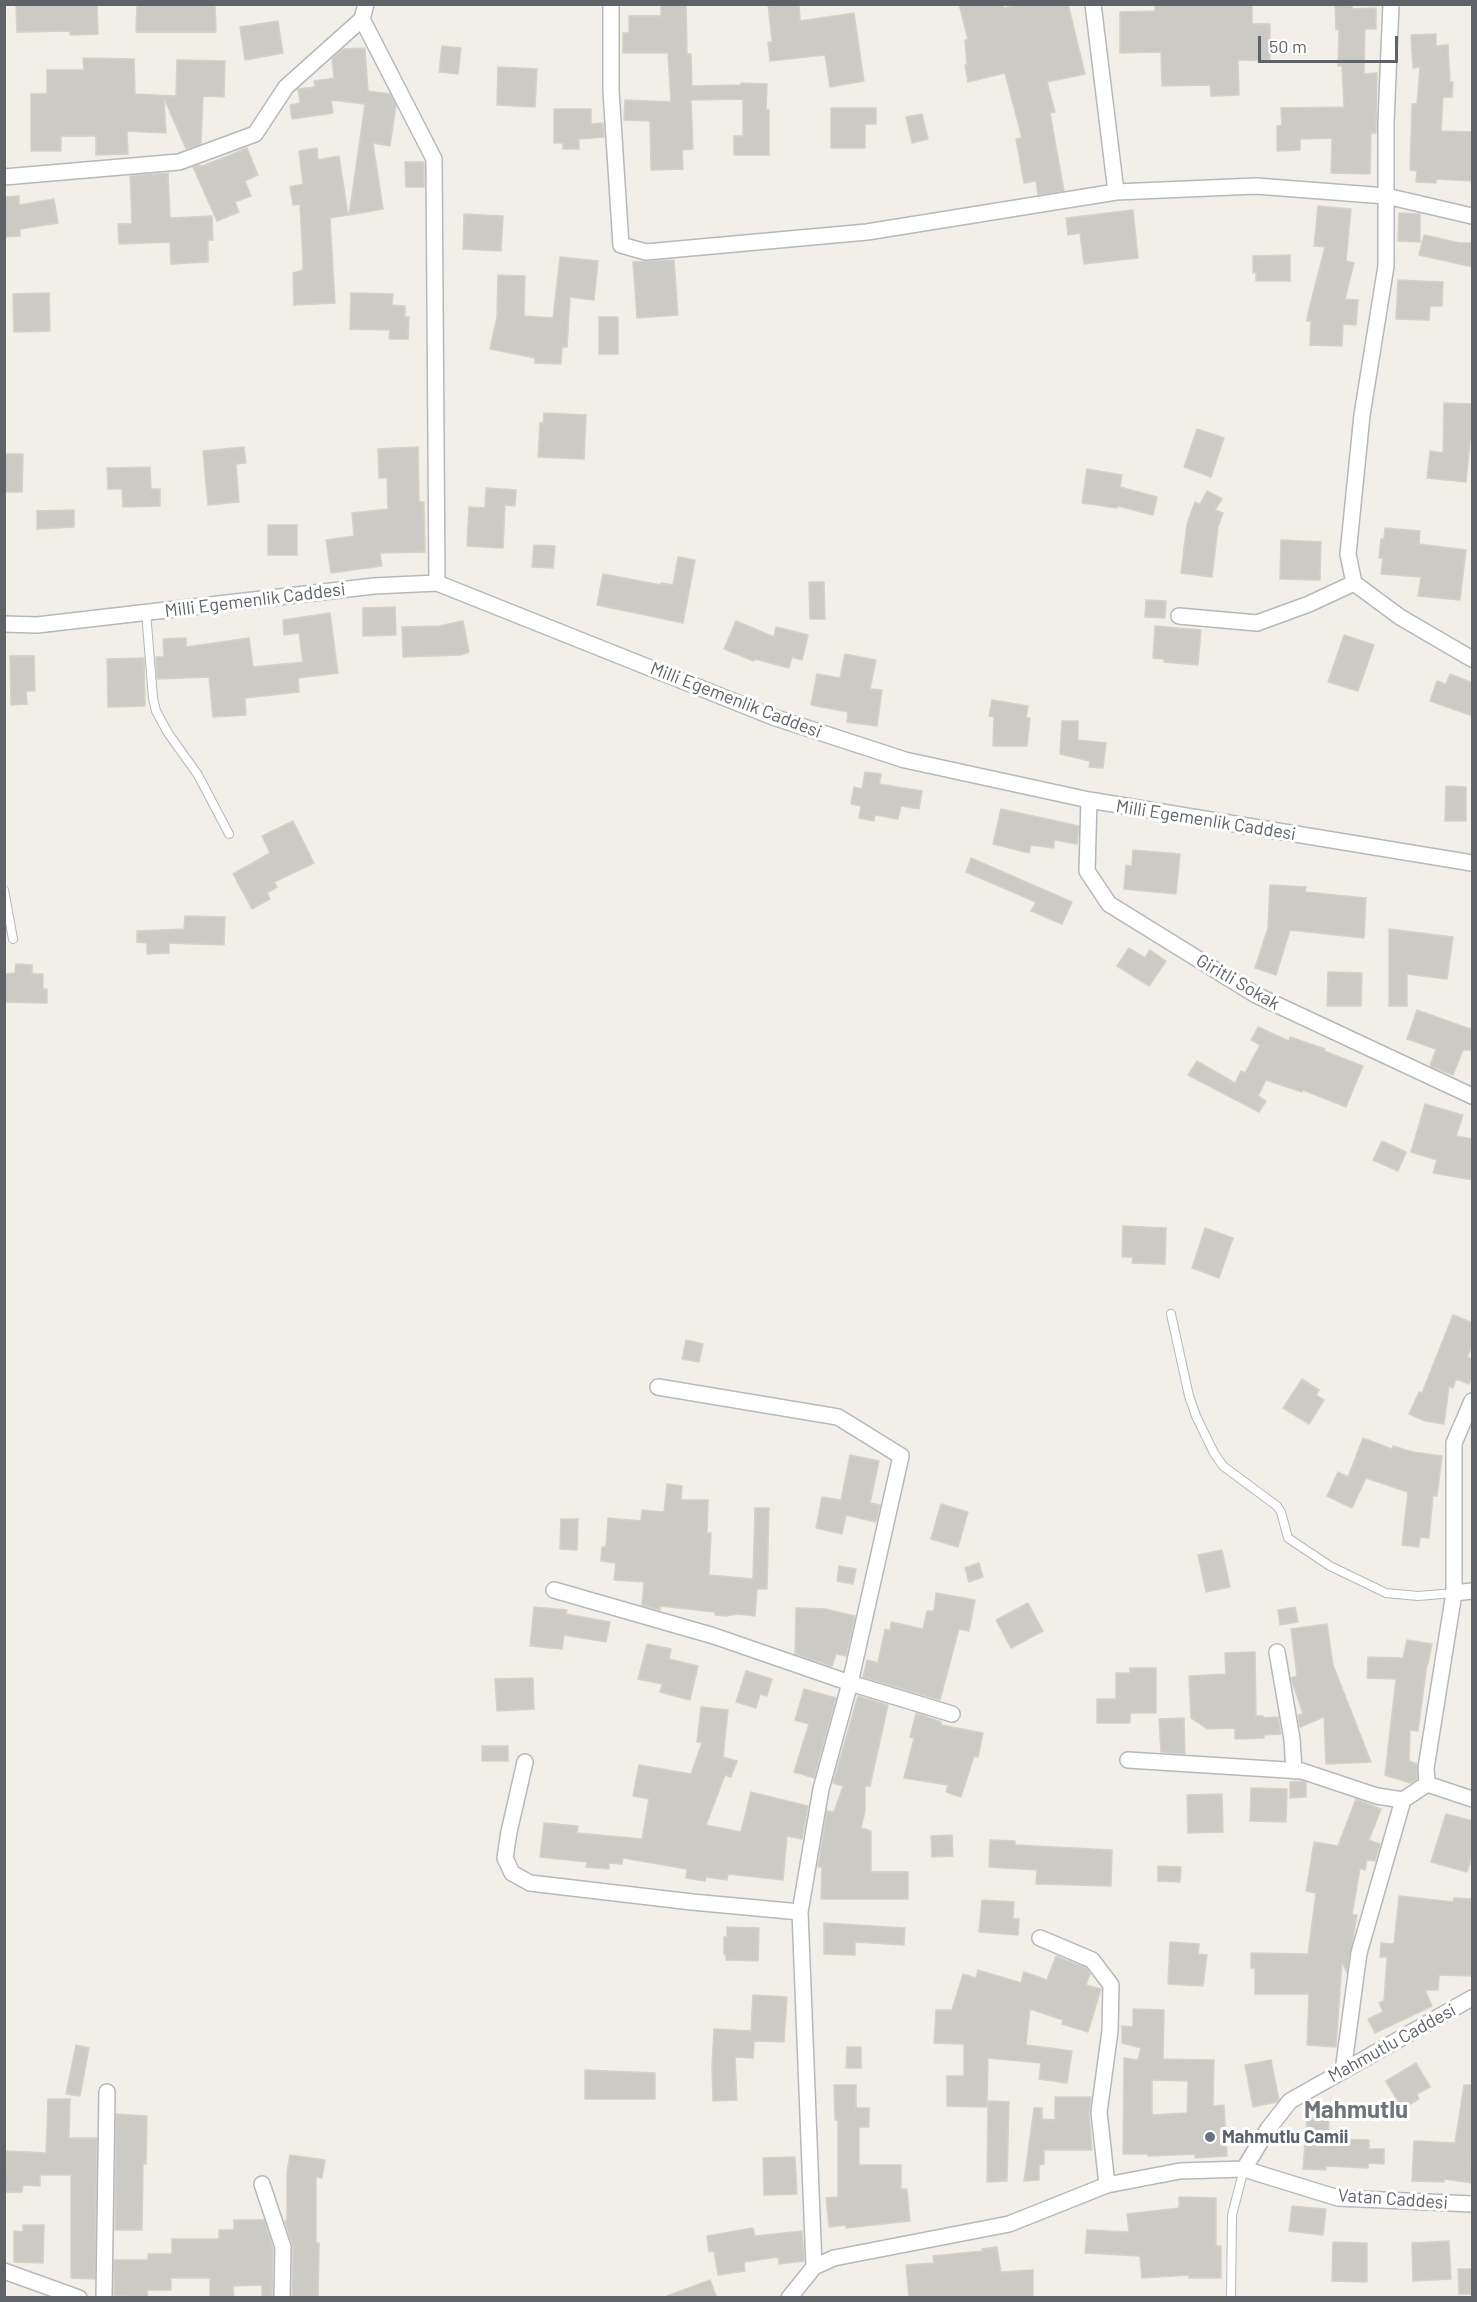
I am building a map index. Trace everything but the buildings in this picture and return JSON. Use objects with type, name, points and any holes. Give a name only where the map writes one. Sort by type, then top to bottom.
[{"type":"street","points":[[611,4],[611,92],[621,245],[646,252],[867,232],[1116,192],[1256,186],[1386,196],[1473,216]]},
{"type":"street","points":[[1093,4],[1116,192]]},
{"type":"street","points":[[1391,4],[1386,122],[1386,266],[1362,416],[1348,554],[1354,583],[1400,617],[1473,659]]},
{"type":"street","points":[[4,177],[179,162],[255,134],[286,87],[364,12],[434,159],[437,583]]},
{"type":"street","name":"Milli Egemenlik Caddesi","points":[[4,624],[37,624],[374,586],[437,583],[773,717],[905,760],[1089,800],[1473,863]]},
{"type":"street","points":[[1179,616],[1257,623],[1309,604],[1354,583]]},
{"type":"street","name":"Giritli Sokak","points":[[1089,800],[1087,871],[1109,904],[1256,995],[1473,1095]]},
{"type":"street","points":[[658,1387],[838,1417],[901,1456],[850,1683],[821,1789],[800,1912],[814,2267],[789,2298]]},
{"type":"street","points":[[1427,1784],[1426,1768],[1454,1593],[1454,1443],[1473,1401]]},
{"type":"street","points":[[554,1590],[714,1636],[850,1683],[952,1714]]},
{"type":"street","points":[[1454,1593],[1473,1591]]},
{"type":"street","points":[[1276,1652],[1292,1739],[1294,1770]]},
{"type":"street","points":[[1128,1760],[1294,1770],[1334,1780],[1377,1796],[1403,1800]]},
{"type":"street","points":[[525,1762],[505,1858],[512,1873],[530,1883],[800,1912]]},
{"type":"street","points":[[1427,1784],[1473,1799]]},
{"type":"street","points":[[1343,2071],[1359,1953],[1403,1800],[1427,1784]]},
{"type":"street","points":[[1040,1938],[1092,1960],[1112,1985],[1110,2031],[1099,2112],[1107,2185]]},
{"type":"street","name":"Mahmutlu Caddesi","points":[[1244,2169],[1268,2129],[1290,2101],[1473,1998]]},
{"type":"street","points":[[104,2298],[107,2092]]},
{"type":"street","name":"Vatan Caddesi","points":[[814,2267],[834,2258],[1009,2224],[1107,2185],[1180,2171],[1244,2169],[1338,2198],[1473,2204]]},
{"type":"street","points":[[262,2184],[283,2247],[282,2298]]},
{"type":"street","points":[[4,2271],[79,2298]]},
{"type":"lane","points":[[147,612],[153,698],[156,711],[168,733],[198,775],[229,834]]},
{"type":"lane","points":[[4,890],[14,939]]},
{"type":"lane","points":[[1171,1314],[1189,1396],[1214,1453],[1223,1466],[1277,1506],[1288,1538],[1330,1566],[1386,1593],[1418,1596],[1454,1593]]},
{"type":"lane","points":[[1232,2298],[1232,2215],[1244,2169]]},
{"type":"place","name":"Mahmutlu Camii","points":[[1210,2137]]},
{"type":"district","name":"Mahmutlu","points":[[1356,2110]]}]
